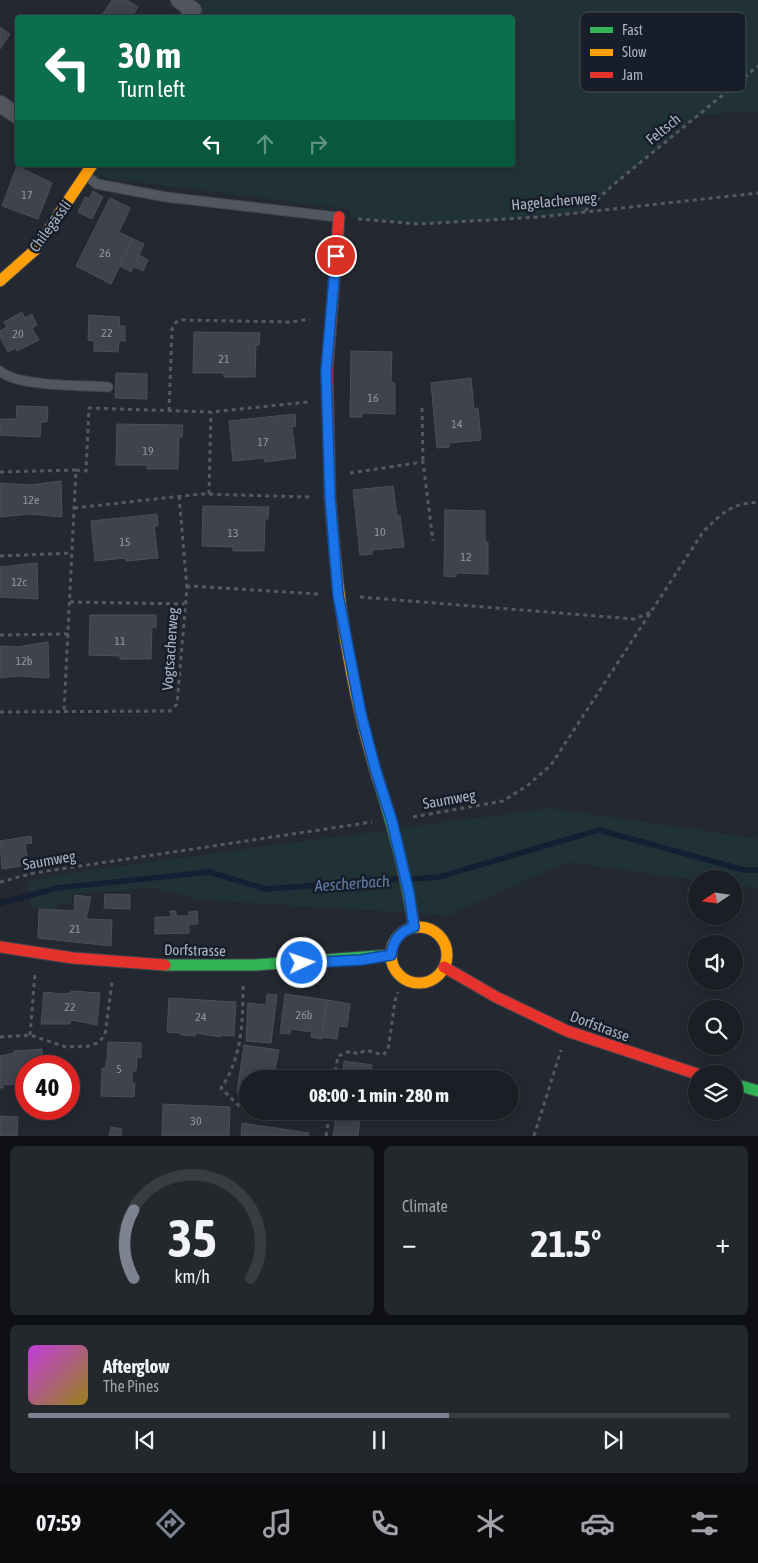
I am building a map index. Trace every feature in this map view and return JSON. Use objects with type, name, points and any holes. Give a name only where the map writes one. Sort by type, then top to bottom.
[{"type":"street","points":[[179,0],[190,14]]},
{"type":"street","points":[[0,104],[15,114]]},
{"type":"street","name":"Chilegässli","points":[[0,281],[35,250],[58,220],[85,168]]},
{"type":"street","points":[[339,217],[326,371],[333,595],[375,768],[392,821],[409,893],[414,927]]},
{"type":"street","points":[[414,927],[423,927],[439,935],[447,950],[444,967],[431,980],[413,982],[397,973],[391,955],[395,940],[407,929],[414,927]]},
{"type":"street","name":"Dorfstrasse","points":[[0,947],[48,956],[124,963],[205,966],[361,960],[391,955]]},
{"type":"street","name":"Dorfstrasse","points":[[444,967],[496,998],[567,1032],[688,1071]]},
{"type":"street","points":[[743,1087],[758,1091]]},
{"type":"lane","points":[[85,168],[97,184],[166,197],[339,217]]},
{"type":"lane","points":[[0,371],[8,378],[23,381],[108,387]]},
{"type":"path","name":"Feltsch","points":[[746,76],[758,66]]},
{"type":"path","name":"Feltsch","points":[[585,212],[613,185],[726,92]]},
{"type":"path","name":"Hagelacherweg","points":[[351,218],[419,224],[540,217],[758,194]]},
{"type":"path","points":[[169,411],[172,329],[176,322],[182,320],[290,322],[319,317]]},
{"type":"path","points":[[0,472],[86,471],[89,408],[211,412],[316,401]]},
{"type":"path","points":[[422,408],[423,462],[433,541]]},
{"type":"path","points":[[209,494],[211,412]]},
{"type":"path","points":[[330,477],[423,462]]},
{"type":"path","points":[[64,711],[76,470]]},
{"type":"path","points":[[74,508],[209,494],[320,497]]},
{"type":"path","points":[[179,496],[187,588]]},
{"type":"path","name":"Saumweg","points":[[0,882],[34,873],[381,821],[392,821],[503,802],[552,765],[703,532],[722,512],[746,502],[758,503]]},
{"type":"path","points":[[0,556],[72,553]]},
{"type":"path","name":"Vogtsacherweg","points":[[0,712],[170,711],[177,704],[184,604],[187,588],[190,586],[333,595],[634,619],[652,612]]},
{"type":"path","points":[[70,602],[184,604]]},
{"type":"path","points":[[0,635],[68,634]]},
{"type":"path","points":[[30,1035],[35,972]]},
{"type":"path","points":[[0,1037],[30,1035],[66,1047],[90,1046],[99,1042],[105,1035],[112,981]]},
{"type":"path","points":[[239,1106],[221,1088],[229,1076],[237,1057],[243,1014],[243,983]]},
{"type":"path","points":[[336,1070],[338,1056],[350,1051],[358,1054],[366,1050],[383,1055],[388,1050],[394,1001],[398,992]]},
{"type":"path","points":[[534,1136],[567,1032]]},
{"type":"path","points":[[326,1136],[329,1120]]},
{"type":"shaded area","points":[[197,0],[758,0],[758,111],[699,115],[613,185],[585,212],[540,217],[419,224],[351,218],[349,209],[97,177],[93,167],[515,167],[515,15],[184,15]]},
{"type":"shaded area","points":[[550,808],[758,839],[758,889],[743,886],[743,870],[688,870],[688,879],[567,862],[449,915],[202,900],[154,888],[72,894],[71,904],[57,904],[57,909],[31,908],[27,881],[70,873]]},
{"type":"building","points":[[112,0],[127,0],[138,7],[133,15],[102,15]]},
{"type":"building","points":[[0,27],[10,34],[0,49]]},
{"type":"building","points":[[17,167],[52,183],[38,219],[2,206]]},
{"type":"building","points":[[93,191],[103,197],[92,219],[78,212],[85,197],[89,199]]},
{"type":"building","points":[[110,198],[130,208],[119,232],[133,239],[111,284],[76,266]]},
{"type":"building","points":[[133,239],[144,244],[131,272],[120,266]]},
{"type":"building","points":[[139,255],[148,260],[143,271],[134,267]]},
{"type":"building","points":[[22,312],[25,318],[32,314],[37,325],[32,328],[39,340],[17,351],[16,348],[8,352],[0,337],[0,331],[7,327],[4,322]]},
{"type":"building","points":[[89,315],[120,317],[119,326],[125,326],[125,341],[119,341],[118,352],[94,351],[94,341],[88,340]]},
{"type":"building","points":[[194,332],[260,333],[259,345],[256,345],[255,377],[224,377],[224,373],[193,373]]},
{"type":"building","points":[[351,351],[392,352],[391,382],[395,383],[395,414],[362,413],[362,417],[350,417]]},
{"type":"building","points":[[116,373],[147,374],[147,399],[115,398]]},
{"type":"building","points":[[471,378],[474,409],[478,408],[481,440],[449,443],[449,447],[437,448],[431,383]]},
{"type":"building","points":[[17,406],[48,407],[47,422],[41,422],[40,437],[0,435],[0,419],[16,419]]},
{"type":"building","points":[[295,414],[296,426],[292,427],[296,458],[265,462],[264,458],[233,461],[229,421]]},
{"type":"building","points":[[117,424],[183,425],[182,437],[179,437],[178,469],[147,469],[147,465],[116,465]]},
{"type":"building","points":[[61,481],[62,517],[30,514],[0,517],[0,483],[30,485]]},
{"type":"building","points":[[393,486],[397,516],[400,516],[404,547],[372,550],[372,554],[360,555],[353,490]]},
{"type":"building","points":[[203,506],[269,507],[268,519],[265,519],[264,551],[233,551],[233,547],[202,546]]},
{"type":"building","points":[[445,510],[485,511],[485,542],[488,542],[488,574],[456,573],[456,577],[444,576]]},
{"type":"building","points":[[157,514],[158,526],[154,526],[158,558],[126,561],[126,558],[95,561],[91,521]]},
{"type":"building","points":[[37,563],[38,599],[0,597],[0,567]]},
{"type":"building","points":[[90,615],[156,615],[156,628],[152,627],[151,659],[120,659],[120,656],[89,655]]},
{"type":"building","points":[[48,642],[49,678],[17,676],[0,678],[0,646],[17,647]]},
{"type":"building","points":[[31,836],[32,843],[25,844],[28,865],[2,869],[0,841]]},
{"type":"building","points":[[105,894],[130,895],[130,909],[104,908]]},
{"type":"building","points":[[75,895],[91,897],[86,919],[112,920],[111,946],[38,938],[39,909],[74,911]]},
{"type":"building","points":[[170,911],[176,911],[176,916],[189,916],[189,912],[197,911],[198,924],[189,924],[189,933],[155,934],[155,917],[171,917]]},
{"type":"building","points":[[71,991],[100,993],[97,1025],[71,1020],[70,1024],[41,1024],[44,992],[63,994],[71,993]]},
{"type":"building","points":[[267,994],[277,995],[271,1043],[246,1041],[248,1003],[266,1005]]},
{"type":"building","points":[[285,994],[327,1000],[322,1039],[311,1037],[312,1032],[291,1029],[290,1034],[280,1033]]},
{"type":"building","points":[[169,998],[236,1002],[234,1036],[220,1035],[220,1037],[195,1033],[195,1036],[167,1032]]},
{"type":"building","points":[[327,1000],[350,1004],[347,1027],[339,1026],[337,1039],[322,1037]]},
{"type":"building","points":[[108,1042],[141,1043],[141,1058],[137,1057],[136,1071],[132,1071],[132,1083],[135,1083],[134,1097],[101,1096],[102,1068],[105,1068],[107,1060]]},
{"type":"building","points":[[244,1045],[279,1050],[275,1070],[240,1070]]},
{"type":"building","points":[[42,1049],[42,1055],[15,1055],[15,1084],[3,1085],[3,1088],[0,1088],[0,1056],[14,1053],[14,1051]]},
{"type":"building","points":[[344,1061],[372,1065],[371,1070],[343,1070]]},
{"type":"building","points":[[163,1104],[230,1107],[229,1136],[162,1136]]},
{"type":"building","points":[[0,1116],[15,1117],[15,1120],[18,1120],[17,1136],[0,1136]]},
{"type":"building","points":[[336,1120],[360,1120],[358,1136],[333,1136]]},
{"type":"building","points":[[242,1123],[309,1133],[308,1136],[241,1136]]},
{"type":"building","points":[[111,1127],[122,1129],[121,1136],[109,1136]]},
{"type":"waterway","name":"Aescherbach","points":[[412,879],[439,877],[599,830],[744,870],[758,870]]},
{"type":"waterway","name":"Aescherbach","points":[[0,903],[57,888],[209,872],[266,889],[400,879]]},
{"type":"traffic: fast","points":[[377,776],[398,850],[414,927]]},
{"type":"traffic: fast","points":[[165,965],[255,965],[391,955]]},
{"type":"traffic: fast","points":[[743,1087],[758,1091]]},
{"type":"traffic: slow","points":[[0,281],[35,250],[91,167]]},
{"type":"traffic: slow","points":[[335,555],[350,666],[362,722],[377,776]]},
{"type":"traffic: slow","points":[[419,927],[430,929],[439,935],[445,944],[447,955],[445,966],[439,975],[430,981],[419,983],[408,981],[399,975],[393,966],[391,955],[393,944],[399,935],[408,929],[419,927]]},
{"type":"traffic: jam","points":[[335,555],[330,497],[327,371],[339,217]]},
{"type":"traffic: jam","points":[[0,947],[73,958],[165,965]]},
{"type":"traffic: jam","points":[[444,967],[496,997],[567,1031],[688,1071]]},
{"type":"route","points":[[302,963],[361,960],[391,955],[395,940],[407,929],[414,927],[409,893],[392,821],[375,768],[361,714],[338,595],[330,497],[326,371],[336,256]]}]
